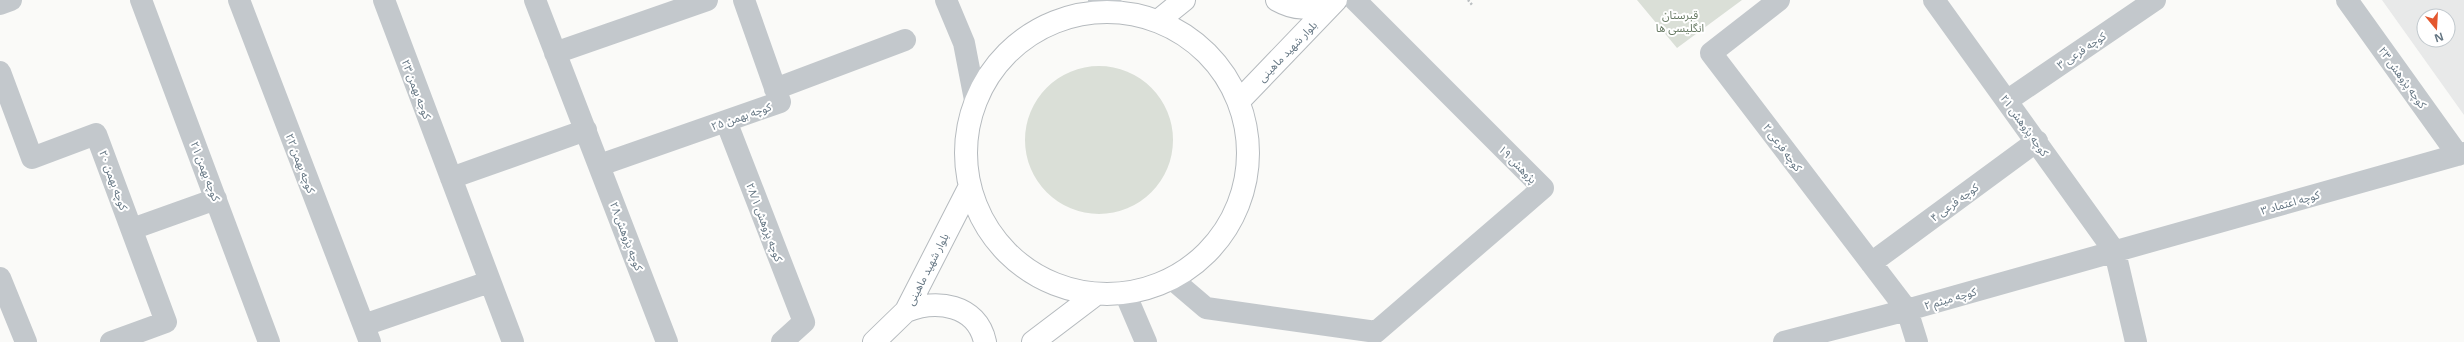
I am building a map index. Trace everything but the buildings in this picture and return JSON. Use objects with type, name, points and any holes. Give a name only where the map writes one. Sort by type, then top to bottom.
[{"type":"main road","points":[[1158,21],[1184,0]]},
{"type":"main road","points":[[1277,0],[1293,9],[1317,5],[1327,0]]},
{"type":"main road","name":"بلوار شهید ماهینی","points":[[1239,101],[1336,0]]},
{"type":"main road","points":[[1119,12],[1158,21],[1192,40],[1220,67],[1239,101],[1248,144],[1248,174],[1237,210],[1210,250],[1172,280],[1125,293],[1095,294],[1053,285],[1015,262],[986,229],[969,188],[965,143],[975,100],[998,61],[1033,32],[1075,15],[1119,12]]},
{"type":"main road","name":"بلوار شهید ماهینی","points":[[874,342],[906,311],[969,188]]},
{"type":"main road","points":[[1033,342],[1095,294]]},
{"type":"main road","points":[[906,311],[921,305],[936,303],[952,306],[966,313],[977,324],[985,342]]},
{"type":"street","points":[[0,4],[10,0]]},
{"type":"street","name":"کوچه بهمن ۲۱","points":[[141,0],[269,342]]},
{"type":"street","name":"کوچه بهمن ۲۲","points":[[239,0],[367,334]]},
{"type":"street","name":"کوجه بهمن ۲۳","points":[[384,0],[489,282],[514,342]]},
{"type":"street","name":"کوچه پژوهش ۲۸","points":[[535,0],[600,165],[667,342]]},
{"type":"street","points":[[555,53],[707,0]]},
{"type":"street","name":"کوچه بهمن ۲۵","points":[[600,165],[780,102],[744,0]]},
{"type":"street","points":[[946,0],[964,43],[975,100]]},
{"type":"street","points":[[1099,0],[1119,12]]},
{"type":"street","name":"پژوهش ۱۹","points":[[1355,0],[1543,188],[1378,337]]},
{"type":"street","name":"کوچه فرعی ۲","points":[[1779,0],[1711,53],[1907,310]]},
{"type":"street","name":"کوچه پژوهش ۲۱","points":[[1934,0],[2008,100],[2115,252]]},
{"type":"street","name":"کوچه فرعی ۳","points":[[2008,100],[2155,0]]},
{"type":"street","name":"کوچه پژوهش ۲۳","points":[[2347,0],[2461,154]]},
{"type":"street","points":[[775,89],[906,40]]},
{"type":"street","name":"کوچه بهمن ۲۰","points":[[0,72],[32,158],[96,134],[166,322],[111,342]]},
{"type":"street","name":"کوچه پژوهش ۲۸/۱","points":[[726,121],[804,322],[782,342]]},
{"type":"street","points":[[451,178],[586,130]]},
{"type":"street","name":"کوچه فرعی ۴","points":[[1871,263],[2037,141]]},
{"type":"street","name":"کوچه اعتماد ۳","points":[[2115,252],[2461,154]]},
{"type":"street","points":[[132,229],[216,199]]},
{"type":"street","points":[[2115,252],[2136,342]]},
{"type":"street","name":"کوچه میثم ۲","points":[[1788,342],[2115,252]]},
{"type":"street","points":[[0,277],[26,342]]},
{"type":"street","points":[[1172,280],[1206,308],[1378,337]]},
{"type":"street","points":[[367,334],[489,282]]},
{"type":"street","points":[[1125,293],[1146,342]]},
{"type":"street","points":[[1907,310],[1917,342]]},
{"type":"path","points":[[1468,0],[1474,6]]},
{"type":"shaded area","points":[[2382,0],[2464,0],[2464,115],[2416,48],[2456,48],[2456,8],[2416,8],[2416,48]]},
{"type":"green space","name":"قبرستان انگلیسی ها","points":[[1637,0],[1742,0],[1677,48]]},
{"type":"green space","points":[[1106,66],[1121,69],[1140,78],[1156,93],[1161,99],[1170,118],[1173,140],[1170,162],[1164,175],[1161,181],[1146,197],[1140,202],[1121,211],[1106,214],[1092,214],[1077,211],[1058,202],[1037,181],[1026,154],[1025,133],[1028,118],[1037,99],[1058,78],[1085,67]]}]
